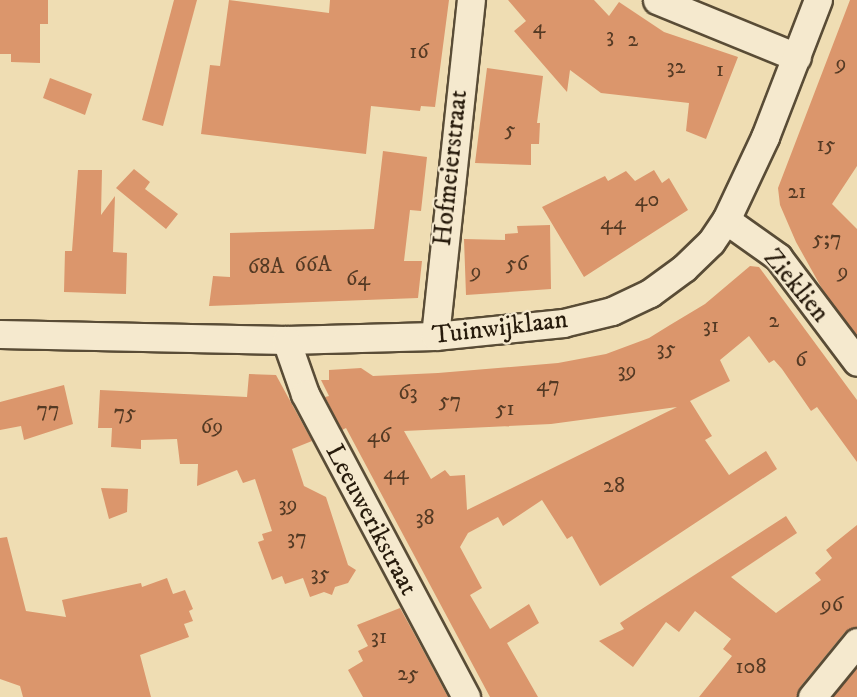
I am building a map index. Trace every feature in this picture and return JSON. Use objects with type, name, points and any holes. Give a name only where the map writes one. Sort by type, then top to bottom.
[{"type":"street","name":"Hofmeierstraat","points":[[435,336],[471,0]]},
{"type":"street","points":[[657,0],[797,57]]},
{"type":"street","name":"Tuinwijklaan","points":[[0,334],[286,340],[435,336],[563,323],[612,311],[650,293],[684,268],[711,242],[726,219],[765,137],[818,0]]},
{"type":"street","name":"Zieklien","points":[[726,219],[778,257],[857,362]]},
{"type":"street","name":"Leeuwerikstraat","points":[[286,340],[305,394],[466,697]]},
{"type":"street","points":[[812,697],[857,642]]},
{"type":"building","points":[[0,0],[48,0],[48,24],[40,24],[40,63],[11,62],[11,54],[0,54]]},
{"type":"building","points":[[174,0],[197,0],[163,126],[142,120]]},
{"type":"building","points":[[229,0],[329,13],[330,0],[449,0],[435,107],[421,106],[420,111],[371,106],[366,154],[201,134],[210,65],[220,66]]},
{"type":"building","points":[[508,0],[594,0],[609,16],[619,2],[664,32],[738,57],[706,139],[686,131],[689,103],[601,93],[570,70],[567,92],[514,31],[526,21]]},
{"type":"building","points":[[850,0],[857,0],[857,166],[832,204],[857,229],[857,336],[825,294],[796,242],[780,205],[778,188]]},
{"type":"building","points":[[487,68],[543,76],[537,123],[540,123],[539,144],[531,144],[531,165],[475,163]]},
{"type":"building","points":[[50,78],[92,94],[85,115],[43,98]]},
{"type":"building","points":[[383,151],[427,157],[421,211],[410,210],[404,261],[422,261],[418,298],[209,306],[213,276],[230,277],[230,233],[374,229]]},
{"type":"building","points":[[134,169],[150,182],[145,189],[178,214],[166,229],[116,188]]},
{"type":"building","points":[[78,170],[102,170],[101,215],[115,196],[113,252],[127,253],[126,294],[64,292],[65,251],[72,251]]},
{"type":"building","points":[[654,170],[662,183],[669,178],[688,210],[584,277],[542,207],[605,176],[608,181],[626,171],[635,181]]},
{"type":"building","points":[[550,225],[551,289],[466,295],[464,239],[505,240],[505,234],[518,233],[517,226]]},
{"type":"building","points":[[750,266],[759,267],[857,400],[857,462],[817,407],[811,411],[782,369],[774,360],[769,363],[749,336],[720,360],[730,381],[690,401],[712,436],[705,440],[729,475],[766,451],[777,469],[600,586],[572,536],[567,539],[542,500],[503,526],[498,517],[468,533],[460,547],[482,588],[470,595],[490,629],[529,604],[539,623],[507,643],[538,697],[490,697],[346,428],[342,430],[325,397],[329,396],[321,380],[329,380],[329,370],[361,368],[373,376],[438,373],[558,363],[606,354],[649,338],[705,304]],"holes":[[[677,407],[467,510],[465,475],[450,476],[445,470],[431,479],[404,431],[551,424]]]},
{"type":"building","points":[[249,374],[276,375],[312,441],[292,449],[304,486],[326,497],[348,565],[356,570],[348,583],[335,587],[332,595],[324,592],[310,597],[303,578],[285,584],[282,576],[272,580],[258,542],[264,540],[262,534],[272,531],[255,479],[243,483],[237,470],[197,486],[198,464],[180,464],[177,439],[141,440],[141,449],[111,447],[112,428],[98,428],[100,390],[247,397]]},
{"type":"building","points":[[64,385],[73,424],[24,440],[21,426],[0,430],[0,402]]},
{"type":"building","points":[[101,488],[128,489],[127,512],[109,519]]},
{"type":"building","points":[[786,516],[797,533],[731,577],[776,613],[821,580],[815,573],[832,558],[826,550],[857,525],[857,627],[845,632],[800,687],[797,697],[699,697],[732,656],[723,649],[731,639],[695,611],[679,632],[666,622],[633,667],[599,641],[624,629],[620,623]]},
{"type":"building","points":[[7,537],[26,611],[66,617],[62,600],[141,583],[142,587],[167,578],[173,594],[185,590],[193,609],[189,611],[193,621],[184,624],[189,637],[140,655],[151,697],[23,697],[20,686],[0,679],[0,538]]},
{"type":"building","points":[[400,608],[448,697],[363,697],[348,670],[363,661],[358,651],[368,646],[357,625]]},
{"type":"building","points":[[857,667],[857,697],[832,697]]}]
